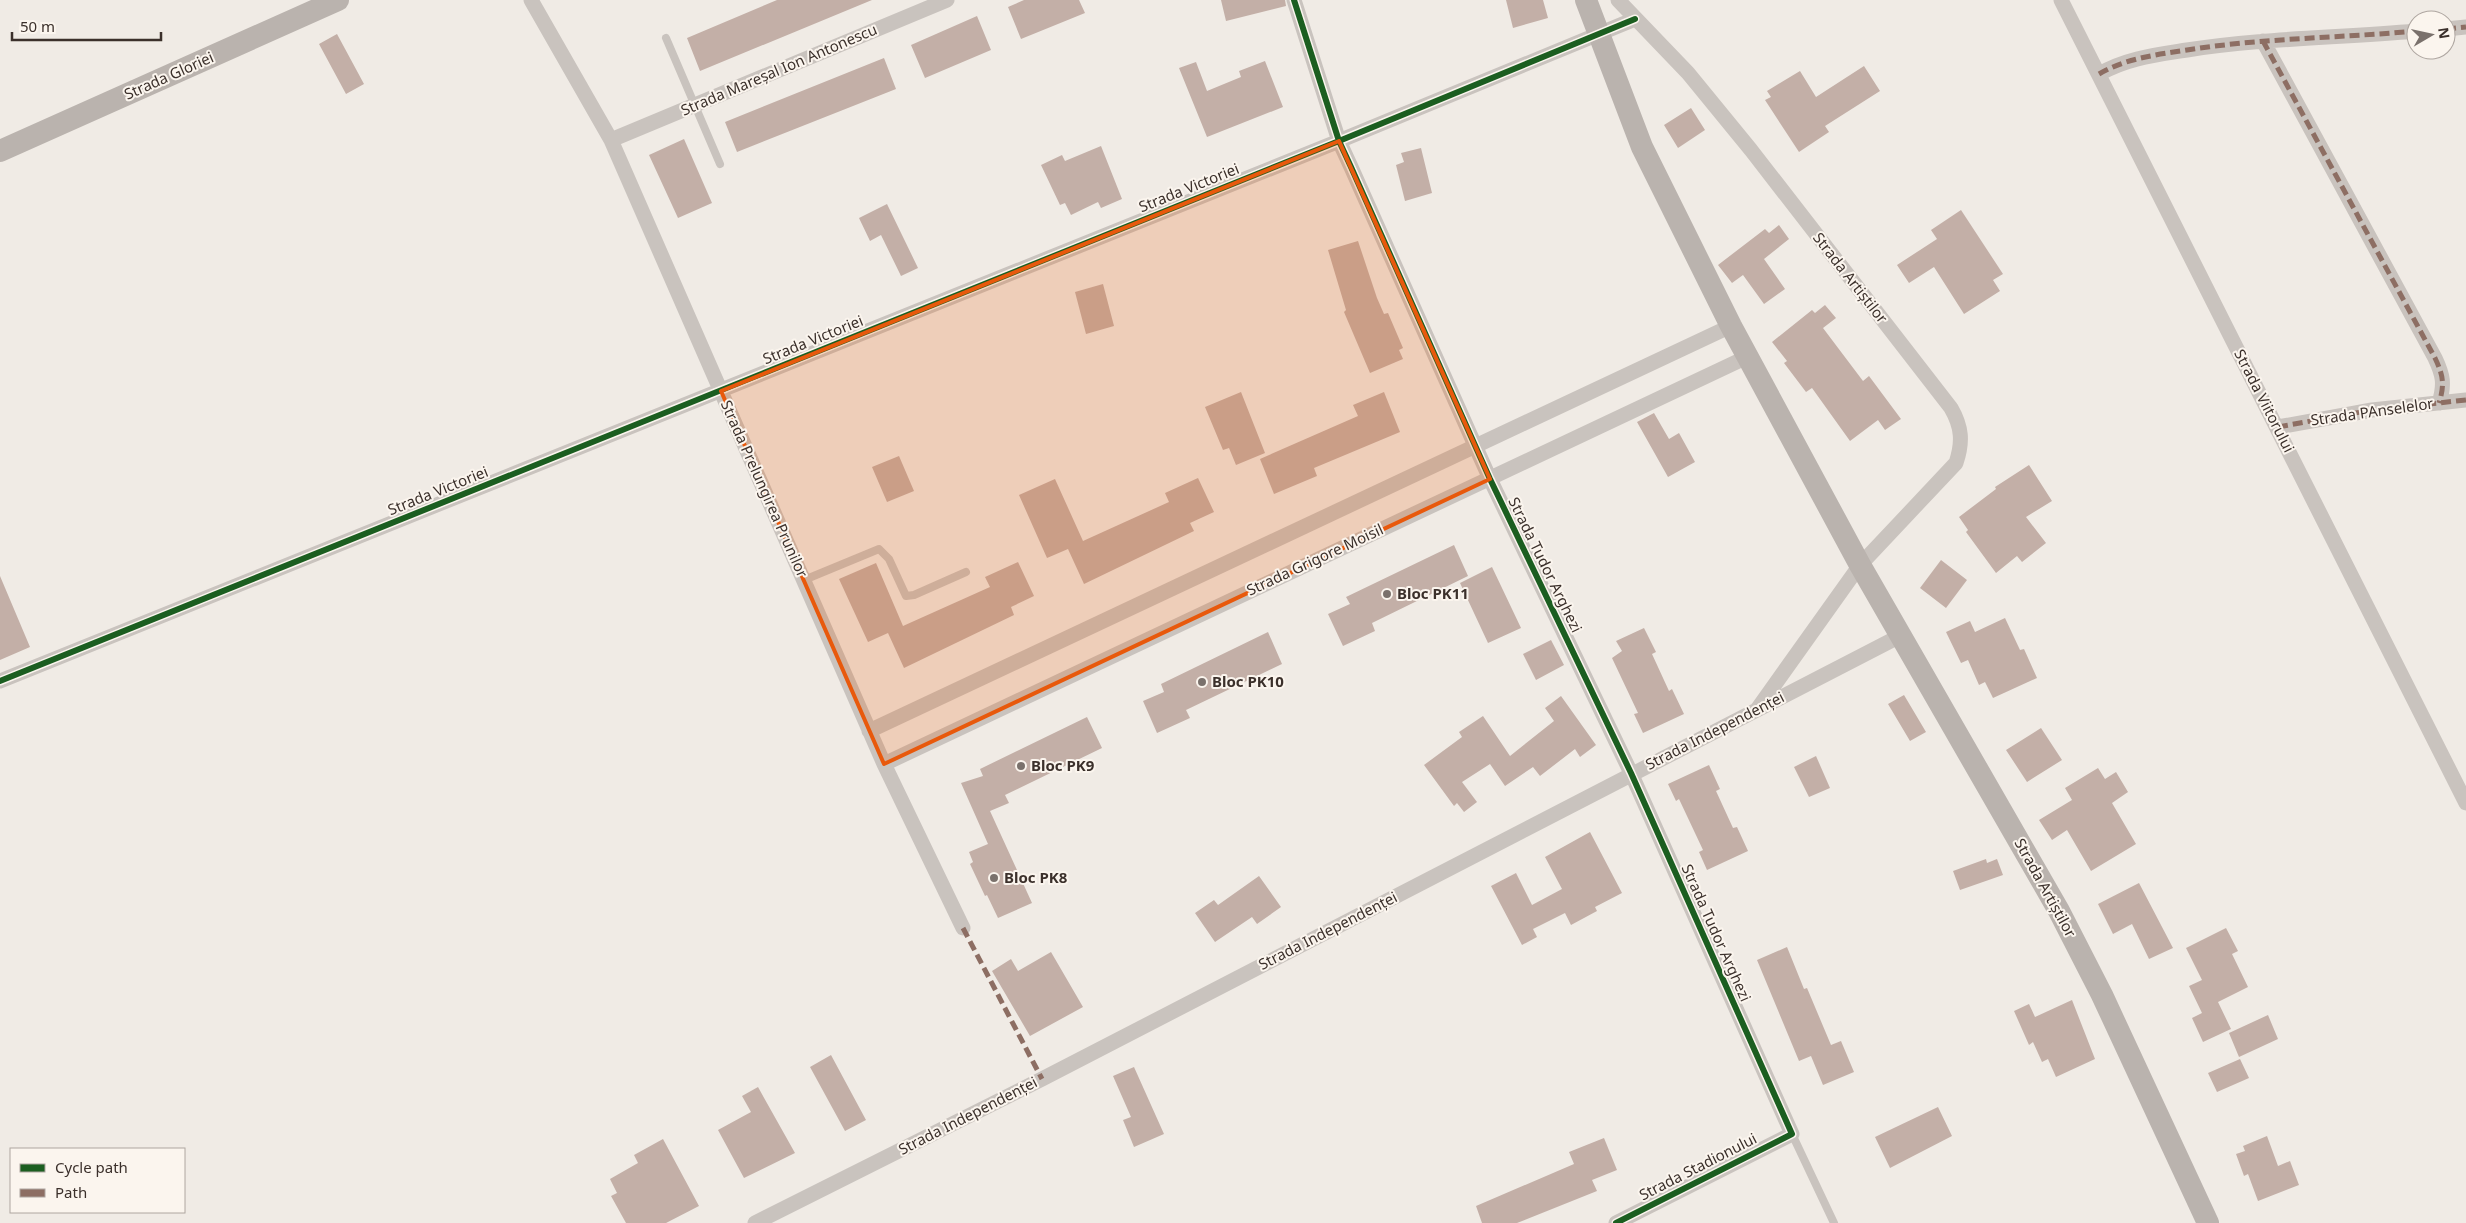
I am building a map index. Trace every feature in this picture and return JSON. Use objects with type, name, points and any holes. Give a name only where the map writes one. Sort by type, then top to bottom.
[{"type":"street","name":"Strada Gloriei","points":[[0,151],[338,0]]},
{"type":"street","name":"Strada Prelungirea Prunilor","points":[[531,0],[611,140],[869,731],[964,928]]},
{"type":"street","name":"Strada Mareșal Ion Antonescu","points":[[611,140],[947,0]]},
{"type":"street","name":"Strada Tudor Arghezi","points":[[1294,0],[1339,141],[1490,479],[1631,774],[1792,1134]]},
{"type":"street","name":"Strada Artiștilor","points":[[1586,0],[1642,147],[1731,326],[1860,565],[2059,911],[2119,1030],[2208,1223]]},
{"type":"street","name":"Strada Artiștilor","points":[[1618,0],[1688,73],[1751,150],[1945,400],[1959,422],[1961,449],[1956,463],[1860,565]]},
{"type":"street","name":"Strada Viitorului","points":[[2061,0],[2466,803]]},
{"type":"street","name":"Strada Victoriei","points":[[0,681],[1339,141],[1635,19]]},
{"type":"street","points":[[2099,74],[2134,58],[2263,41],[2406,32]]},
{"type":"street","points":[[2263,41],[2443,375],[2444,387],[2439,402]]},
{"type":"street","points":[[869,731],[1731,326]]},
{"type":"street","name":"Strada Grigore Moisil","points":[[884,764],[1747,356]]},
{"type":"street","name":"Strada PAnselelor","points":[[2278,427],[2372,410],[2466,400]]},
{"type":"street","points":[[1757,709],[1860,565]]},
{"type":"street","name":"Strada Independenței","points":[[755,1223],[1042,1079],[1900,636]]},
{"type":"street","name":"Strada Stadionului","points":[[1616,1223],[1792,1134]]},
{"type":"lane","points":[[666,38],[720,164]]},
{"type":"lane","points":[[804,580],[879,549],[889,559],[906,596],[914,596],[966,572]]},
{"type":"lane","points":[[1792,1134],[1834,1223]]},
{"type":"highlighted area","points":[[1339,141],[1490,479],[884,764],[721,391]]},
{"type":"building","points":[[777,0],[872,0],[700,71],[687,38]]},
{"type":"building","points":[[1024,0],[1079,0],[1085,13],[1021,39],[1008,7]]},
{"type":"building","points":[[1221,0],[1285,0],[1286,6],[1226,21]]},
{"type":"building","points":[[1506,0],[1543,0],[1548,18],[1513,28]]},
{"type":"building","points":[[977,16],[991,50],[925,78],[911,45]]},
{"type":"building","points":[[337,34],[364,84],[346,94],[319,44]]},
{"type":"building","points":[[884,58],[896,89],[737,152],[725,122]]},
{"type":"building","points":[[1265,61],[1283,107],[1207,137],[1179,68],[1196,62],[1207,91],[1241,77],[1239,71]]},
{"type":"building","points":[[1864,66],[1880,91],[1825,126],[1829,132],[1799,152],[1765,100],[1771,97],[1767,91],[1800,71],[1816,97]]},
{"type":"building","points":[[1691,108],[1705,130],[1678,148],[1664,125]]},
{"type":"building","points":[[684,139],[712,203],[678,218],[649,155]]},
{"type":"building","points":[[1101,146],[1122,199],[1101,208],[1098,202],[1071,215],[1065,203],[1060,205],[1041,165],[1062,155],[1065,161]]},
{"type":"building","points":[[1421,148],[1432,193],[1405,201],[1396,165],[1404,162],[1401,153]]},
{"type":"building","points":[[887,204],[918,268],[901,276],[881,235],[870,241],[859,218]]},
{"type":"building","points":[[1961,210],[2003,274],[1993,280],[2000,291],[1964,314],[1934,267],[1909,283],[1897,265],[1937,239],[1931,230]]},
{"type":"building","points":[[1779,225],[1789,239],[1764,259],[1785,289],[1764,304],[1743,275],[1732,283],[1718,265],[1765,229],[1769,233]]},
{"type":"building","points":[[1358,241],[1377,298],[1384,314],[1388,313],[1403,348],[1399,350],[1403,359],[1370,373],[1344,312],[1346,310],[1328,250]]},
{"type":"building","points":[[1103,284],[1114,326],[1086,334],[1075,292]]},
{"type":"building","points":[[1825,305],[1836,318],[1823,328],[1863,381],[1869,376],[1901,419],[1885,430],[1878,420],[1850,441],[1812,388],[1806,392],[1784,363],[1787,361],[1772,342],[1812,310],[1815,313]]},
{"type":"building","points":[[1241,392],[1265,453],[1236,465],[1229,448],[1223,450],[1205,407]]},
{"type":"building","points":[[1384,392],[1400,432],[1314,468],[1317,476],[1274,494],[1260,459],[1358,416],[1353,405]]},
{"type":"building","points":[[1654,413],[1669,439],[1679,433],[1695,462],[1668,477],[1637,422]]},
{"type":"building","points":[[899,456],[914,491],[887,502],[872,467]]},
{"type":"building","points":[[2029,465],[2052,501],[2026,517],[2046,543],[2022,562],[2017,556],[1996,573],[1966,532],[1968,530],[1959,517],[1996,489],[1995,487]]},
{"type":"building","points":[[1198,478],[1214,512],[1190,523],[1194,531],[1084,584],[1068,549],[1047,558],[1019,495],[1055,479],[1083,541],[1169,502],[1165,493]]},
{"type":"building","name":"Bloc PK11","points":[[1454,545],[1468,576],[1372,623],[1375,631],[1343,646],[1328,614],[1350,604],[1346,597]]},
{"type":"building","points":[[1941,560],[1967,580],[1946,608],[1920,588]]},
{"type":"building","points":[[1018,562],[1034,596],[1011,607],[1014,615],[904,668],[888,633],[868,642],[839,579],[876,563],[903,626],[990,587],[985,577]]},
{"type":"building","points":[[1492,567],[1521,628],[1488,643],[1460,583]]},
{"type":"building","points":[[0,576],[30,647],[0,660]]},
{"type":"building","points":[[2005,618],[2020,650],[2024,649],[2037,678],[1993,698],[1985,682],[1979,685],[1968,660],[1961,663],[1946,632],[1970,621],[1975,632]]},
{"type":"building","points":[[1644,628],[1656,652],[1652,654],[1669,691],[1672,689],[1684,714],[1643,733],[1634,714],[1638,713],[1612,658],[1622,651],[1616,641]]},
{"type":"building","name":"Bloc PK10","points":[[1268,632],[1282,664],[1186,710],[1190,718],[1157,733],[1143,701],[1164,692],[1161,684]]},
{"type":"building","points":[[1551,640],[1564,665],[1536,680],[1523,654]]},
{"type":"building","points":[[1904,695],[1926,732],[1910,741],[1888,704]]},
{"type":"building","points":[[1561,696],[1596,745],[1580,757],[1575,749],[1540,776],[1533,767],[1505,786],[1490,764],[1462,782],[1477,802],[1464,812],[1457,803],[1454,806],[1424,765],[1462,737],[1459,732],[1483,716],[1510,756],[1554,721],[1545,708]]},
{"type":"building","points":[[1087,717],[1102,748],[1005,795],[1009,803],[990,811],[1032,903],[998,918],[970,864],[973,862],[969,852],[988,844],[961,783],[983,776],[980,769]]},
{"type":"building","points":[[2041,728],[2062,760],[2027,782],[2006,750]]},
{"type":"building","points":[[1816,756],[1830,788],[1809,797],[1794,767]]},
{"type":"building","points":[[1709,765],[1720,789],[1716,791],[1733,828],[1737,827],[1748,851],[1707,870],[1699,852],[1703,850],[1679,799],[1676,801],[1668,784]]},
{"type":"building","points":[[2098,768],[2105,779],[2116,772],[2128,792],[2112,803],[2136,844],[2091,871],[2067,830],[2052,840],[2039,820],[2072,800],[2065,788]]},
{"type":"building","points":[[1590,832],[1622,893],[1595,907],[1597,911],[1571,925],[1565,913],[1533,929],[1537,937],[1522,945],[1491,886],[1516,873],[1532,905],[1562,889],[1545,857]]},
{"type":"building","points":[[1986,859],[1987,863],[1997,859],[2003,875],[1960,890],[1953,871]]},
{"type":"building","points":[[1259,876],[1281,907],[1257,924],[1252,917],[1215,942],[1195,913],[1214,900],[1218,905]]},
{"type":"building","points":[[2139,883],[2173,948],[2149,959],[2132,924],[2113,934],[2098,904]]},
{"type":"building","points":[[2226,928],[2238,951],[2232,954],[2248,987],[2218,1002],[2231,1029],[2203,1042],[2192,1018],[2202,1013],[2189,986],[2202,980],[2186,948]]},
{"type":"building","points":[[1787,947],[1804,989],[1807,988],[1831,1045],[1841,1041],[1854,1072],[1823,1085],[1811,1056],[1799,1061],[1757,960]]},
{"type":"building","points":[[1051,952],[1083,1007],[1030,1036],[992,971],[1011,959],[1018,971]]},
{"type":"building","points":[[2072,1000],[2095,1059],[2056,1077],[2048,1059],[2042,1062],[2033,1042],[2029,1045],[2014,1011],[2029,1004],[2035,1017]]},
{"type":"building","points":[[2268,1015],[2278,1039],[2239,1057],[2229,1033]]},
{"type":"building","points":[[831,1055],[866,1120],[845,1131],[810,1067]]},
{"type":"building","points":[[2240,1059],[2249,1078],[2217,1092],[2208,1073]]},
{"type":"building","points":[[1134,1067],[1164,1134],[1134,1147],[1123,1120],[1131,1117],[1113,1076]]},
{"type":"building","points":[[758,1087],[795,1153],[744,1178],[718,1130],[751,1112],[742,1096]]},
{"type":"building","points":[[1938,1107],[1952,1136],[1890,1168],[1875,1137]]},
{"type":"building","points":[[2267,1136],[2278,1166],[2290,1161],[2299,1185],[2258,1201],[2248,1174],[2244,1176],[2236,1154],[2245,1151],[2243,1146]]},
{"type":"building","points":[[1604,1138],[1617,1170],[1592,1180],[1597,1191],[1517,1223],[1482,1223],[1476,1206],[1574,1164],[1569,1152]]},
{"type":"building","points":[[663,1139],[699,1206],[666,1223],[626,1223],[611,1196],[617,1193],[610,1179],[638,1163],[634,1155]]},
{"type":"marked path","points":[[2456,28],[2466,27]]},
{"type":"marked path","points":[[2099,74],[2120,64],[2142,58],[2215,46],[2406,32]]},
{"type":"marked path","points":[[2263,41],[2435,358],[2442,380],[2439,403]]},
{"type":"marked path","points":[[2278,427],[2372,410],[2466,400]]},
{"type":"marked path","points":[[963,928],[1042,1079]]},
{"type":"cycle path","points":[[1294,0],[1339,141],[1490,479],[1631,773],[1792,1134],[1616,1223]]},
{"type":"cycle path","points":[[0,681],[1339,141],[1635,19]]},
{"type":"place","name":"Bloc PK11","points":[[1387,594]]},
{"type":"place","name":"Bloc PK10","points":[[1202,682]]},
{"type":"place","name":"Bloc PK9","points":[[1021,766]]},
{"type":"place","name":"Bloc PK8","points":[[994,878]]}]
